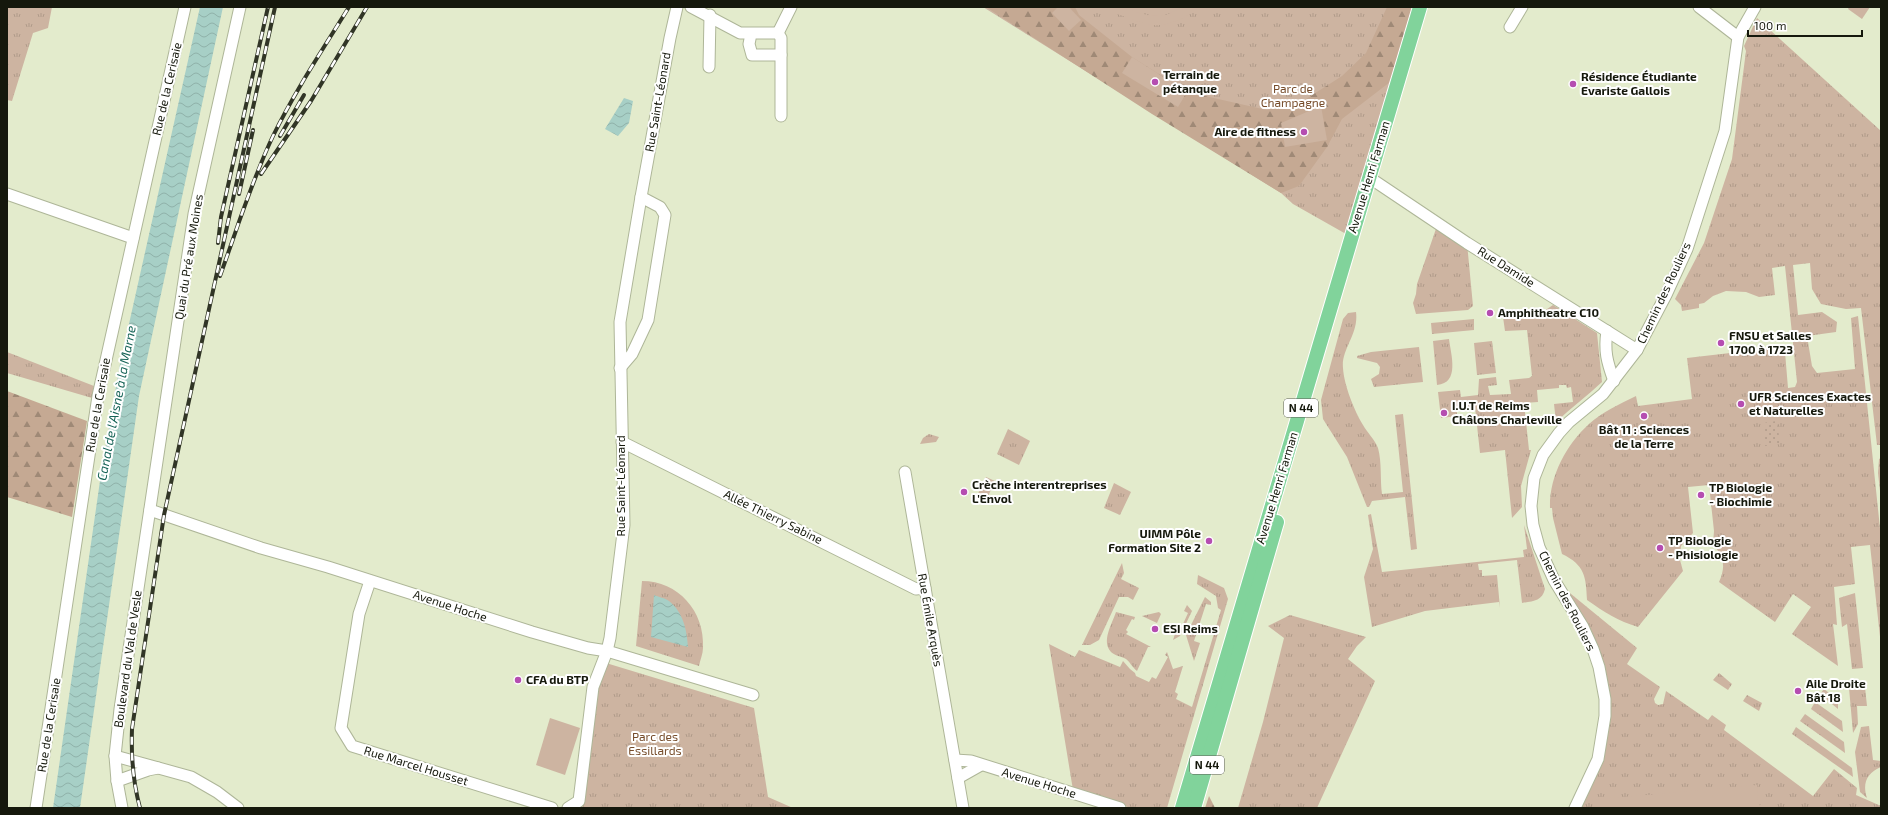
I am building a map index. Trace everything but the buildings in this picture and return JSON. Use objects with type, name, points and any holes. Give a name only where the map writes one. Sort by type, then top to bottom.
[{"type":"main road","name":"Avenue Henri Farman","points":[[1182,808],[1420,7]]},
{"type":"main road","name":"Avenue Henri Farman","points":[[1194,808],[1427,7]]},
{"type":"street","name":"Rue de la Cerisaie","points":[[36,808],[98,396],[185,7]]},
{"type":"street","name":"Quai du Pré aux Moines","points":[[150,510],[194,214],[240,7]]},
{"type":"street","name":"Rue Saint-Léonard","points":[[607,651],[610,638],[624,525],[620,322],[641,196],[677,7]]},
{"type":"street","points":[[691,7],[710,15],[740,33],[751,34],[778,32]]},
{"type":"street","points":[[778,32],[791,7]]},
{"type":"street","points":[[1510,27],[1522,7]]},
{"type":"street","points":[[1699,7],[1738,37],[1755,7]]},
{"type":"street","points":[[709,67],[710,15]]},
{"type":"street","points":[[778,32],[781,38],[781,116]]},
{"type":"street","points":[[751,34],[749,44],[752,55],[781,55]]},
{"type":"street","name":"Chemin des Rouliers","points":[[1575,808],[1598,759],[1606,716],[1605,699],[1599,667],[1593,649],[1583,627],[1554,580],[1539,547],[1533,525],[1531,506],[1532,490],[1539,464],[1550,444],[1569,422],[1594,402],[1614,381],[1637,350],[1655,318],[1687,249],[1725,131],[1738,37]]},
{"type":"street","name":"Rue Damide","points":[[1376,182],[1455,235],[1637,350]]},
{"type":"street","points":[[7,194],[133,238]]},
{"type":"street","points":[[620,368],[632,354],[648,320],[666,215],[660,207],[641,196]]},
{"type":"street","points":[[1607,331],[1605,346],[1606,360],[1614,381]]},
{"type":"street","name":"Allée Thierry Sabine","points":[[622,442],[916,589],[925,588]]},
{"type":"street","name":"Rue Émile Arquès","points":[[905,472],[963,808]]},
{"type":"street","name":"Avenue Hoche","points":[[150,510],[224,536],[532,632],[588,648],[607,651],[753,694]]},
{"type":"street","name":"Boulevard du Val de Vesle","points":[[122,808],[117,782],[115,756],[120,709],[150,510]]},
{"type":"street","name":"Rue Marcel Housset","points":[[370,581],[359,614],[341,728],[352,746],[552,808]]},
{"type":"street","points":[[568,808],[579,801],[593,687],[607,651]]},
{"type":"street","points":[[115,756],[198,780],[238,808]]},
{"type":"street","name":"Avenue Hoche","points":[[956,769],[972,761],[980,765],[1120,808]]},
{"type":"street","points":[[956,769],[980,765]]},
{"type":"street","points":[[117,782],[148,770],[159,768]]},
{"type":"green space","points":[[7,7],[52,7],[48,28],[33,33],[12,101],[7,100]]},
{"type":"green space","name":"Parc de Champagne","points":[[983,7],[1412,7],[1346,234],[1293,204],[1281,193]]},
{"type":"green space","points":[[986,7],[1075,7],[1079,15],[1132,57],[1187,92],[1267,110],[1306,99],[1342,76],[1366,53],[1387,7],[1412,7],[1390,82],[1342,119],[1327,147],[1299,186],[1281,193],[1152,114]]},
{"type":"green space","points":[[1058,7],[1069,7],[1081,20],[1069,31],[1052,13]]},
{"type":"green space","points":[[1109,7],[1128,7],[1136,12],[1151,16],[1166,15],[1183,7],[1197,7],[1188,15],[1176,21],[1163,25],[1151,25],[1117,14],[1112,16]]},
{"type":"green space","points":[[1849,7],[1870,7],[1862,19],[1848,9]]},
{"type":"green space","points":[[1757,18],[1881,131],[1881,445],[1877,445],[1861,308],[1846,309],[1821,304],[1812,289],[1810,263],[1793,265],[1798,315],[1822,312],[1837,322],[1836,332],[1807,336],[1812,366],[1817,373],[1855,369],[1851,318],[1858,316],[1881,538],[1881,646],[1870,545],[1851,547],[1855,584],[1834,587],[1837,625],[1833,624],[1838,666],[1792,634],[1811,607],[1793,594],[1775,622],[1719,582],[1723,571],[1723,562],[1720,554],[1713,544],[1714,531],[1709,485],[1688,487],[1693,533],[1681,546],[1680,560],[1683,571],[1638,627],[1611,616],[1587,600],[1583,572],[1580,567],[1570,558],[1562,554],[1552,508],[1550,508],[1552,485],[1560,462],[1581,432],[1594,420],[1611,408],[1636,396],[1638,406],[1692,399],[1687,358],[1773,348],[1785,352],[1788,388],[1795,387],[1797,382],[1785,266],[1772,268],[1775,295],[1759,297],[1746,292],[1726,291],[1713,296],[1704,303],[1699,304],[1699,308],[1682,311],[1681,305],[1675,299],[1704,243],[1732,159],[1746,51],[1744,46]]},
{"type":"green space","name":"Terrain de pétanque","points":[[1132,57],[1187,92],[1178,107],[1122,73]]},
{"type":"green space","name":"Aire de fitness","points":[[1321,106],[1327,140],[1285,147],[1281,123]]},
{"type":"green space","points":[[1438,223],[1455,235],[1455,243],[1467,243],[1473,306],[1468,310],[1416,314],[1413,303],[1417,284]]},
{"type":"green space","points":[[1553,305],[1597,333],[1602,382],[1556,422],[1554,404],[1573,402],[1571,387],[1567,388],[1566,385],[1559,385],[1559,388],[1537,390],[1538,402],[1524,403],[1529,450],[1531,450],[1521,486],[1522,507],[1512,518],[1505,450],[1480,453],[1475,407],[1457,408],[1457,416],[1441,418],[1438,392],[1460,390],[1461,397],[1478,395],[1479,379],[1496,377],[1497,385],[1488,386],[1490,395],[1511,394],[1509,380],[1529,378],[1532,376],[1527,330],[1505,331],[1503,317],[1544,311]]},
{"type":"green space","points":[[1356,312],[1355,327],[1343,361],[1345,382],[1356,412],[1378,448],[1382,494],[1403,492],[1395,415],[1403,414],[1417,549],[1411,550],[1405,497],[1372,501],[1369,507],[1367,507],[1347,457],[1323,419],[1321,400],[1343,319],[1348,313]]},
{"type":"green space","points":[[1474,319],[1474,330],[1432,334],[1431,323]]},
{"type":"green space","points":[[1449,339],[1452,360],[1451,374],[1449,379],[1444,383],[1437,385],[1433,341]]},
{"type":"green space","points":[[1492,341],[1496,373],[1477,375],[1474,343]]},
{"type":"green space","points":[[1419,347],[1423,382],[1374,387],[1371,379],[1379,374],[1380,367],[1377,363],[1357,358],[1357,356],[1371,352]]},
{"type":"green space","points":[[7,352],[94,386],[92,398],[7,373]]},
{"type":"green space","points":[[7,391],[87,421],[72,517],[7,497]]},
{"type":"green space","points":[[1777,421],[1780,444],[1765,446],[1763,423]]},
{"type":"green space","points":[[1008,429],[1030,441],[1019,465],[997,454]]},
{"type":"green space","points":[[929,434],[939,437],[936,442],[920,444],[923,438]]},
{"type":"green space","points":[[1881,458],[1881,500],[1878,473],[1879,459]]},
{"type":"green space","points":[[986,477],[995,481],[985,503],[976,498]]},
{"type":"green space","points":[[1114,483],[1131,492],[1120,515],[1104,508]]},
{"type":"green space","points":[[1371,514],[1382,572],[1524,557],[1523,550],[1527,549],[1524,525],[1545,589],[1544,593],[1537,600],[1522,603],[1517,560],[1478,564],[1479,570],[1482,570],[1482,576],[1497,575],[1500,608],[1499,602],[1425,611],[1372,627],[1364,577],[1373,549],[1368,515]]},
{"type":"green space","points":[[1122,563],[1124,573],[1121,579],[1139,588],[1133,600],[1128,597],[1119,597],[1099,640],[1090,645],[1082,645]]},
{"type":"green space","points":[[1198,575],[1224,588],[1228,599],[1167,808],[1131,808],[1073,790],[1049,644],[1075,657],[1079,650],[1120,667],[1123,661],[1135,673],[1136,676],[1149,682],[1152,677],[1156,679],[1168,657],[1165,655],[1167,652],[1173,669],[1183,666],[1175,692],[1178,694],[1176,699],[1192,707],[1221,610],[1218,608],[1216,596],[1197,584]]},
{"type":"green space","points":[[1554,580],[1637,648],[1627,664],[1660,687],[1654,699],[1655,703],[1658,705],[1663,704],[1666,691],[1708,720],[1712,715],[1726,725],[1724,730],[1813,796],[1834,769],[1857,788],[1856,795],[1881,806],[1881,808],[1576,808],[1598,759],[1605,716],[1588,638]]},
{"type":"green space","points":[[642,581],[655,582],[678,592],[694,611],[702,634],[703,650],[699,666],[636,646]]},
{"type":"green space","points":[[1855,593],[1863,668],[1852,669],[1847,624],[1842,627],[1839,598]]},
{"type":"green space","points":[[1205,597],[1211,602],[1211,605],[1206,604],[1194,641],[1200,643],[1194,661],[1186,635]]},
{"type":"green space","points":[[1187,605],[1192,611],[1180,636],[1173,640],[1175,634],[1178,635],[1188,613],[1184,611]]},
{"type":"green space","points":[[1116,612],[1135,617],[1134,620],[1132,619],[1126,630],[1128,632],[1126,634],[1151,647],[1148,647],[1137,671],[1126,659],[1111,652],[1108,648],[1108,632]]},
{"type":"green space","points":[[1159,612],[1161,614],[1157,623],[1142,616]]},
{"type":"green space","points":[[1290,615],[1366,637],[1357,646],[1348,659],[1375,681],[1317,808],[1238,808],[1263,722],[1284,638],[1268,626]]},
{"type":"green space","name":"Parc des Essillards","points":[[606,663],[754,708],[768,797],[793,808],[579,808],[583,806],[598,689]]},
{"type":"green space","points":[[1719,673],[1732,684],[1728,690],[1713,680]]},
{"type":"green space","points":[[1865,687],[1867,706],[1857,706],[1858,724],[1853,733],[1849,688]]},
{"type":"green space","points":[[1824,689],[1838,700],[1838,709],[1820,694]]},
{"type":"green space","points":[[1747,695],[1762,703],[1759,711],[1743,701]]},
{"type":"green space","points":[[1815,702],[1842,721],[1843,732],[1811,709]]},
{"type":"green space","points":[[1805,714],[1844,742],[1845,753],[1800,721]]},
{"type":"green space","points":[[550,718],[580,728],[565,775],[536,765]]},
{"type":"green space","points":[[1869,726],[1873,760],[1881,761],[1881,767],[1872,772],[1867,779],[1865,788],[1867,798],[1860,792],[1855,752],[1861,727]]},
{"type":"green space","points":[[1796,727],[1852,768],[1853,777],[1792,734]]},
{"type":"green space","points":[[1757,785],[1758,801],[1761,808],[1593,808],[1592,800]]},
{"type":"green space","points":[[1209,796],[1215,808],[1205,808]]},
{"type":"water","name":"Canal de l'Aisne à la Marne","points":[[200,7],[223,7],[139,396],[80,808],[53,808],[102,467],[120,364]]},
{"type":"water","points":[[624,98],[633,101],[629,123],[618,136],[605,129]]},
{"type":"water","points":[[654,595],[666,599],[678,610],[687,634],[688,647],[651,637]]},
{"type":"railway","points":[[218,243],[221,217],[268,7]]},
{"type":"railway","points":[[140,808],[133,769],[132,729],[164,515],[275,7]]},
{"type":"railway","points":[[220,276],[251,187],[273,136],[300,86],[349,7]]},
{"type":"railway","points":[[261,174],[311,101],[367,7]]},
{"type":"railway","points":[[280,136],[304,95]]},
{"type":"railway","points":[[239,194],[253,130]]},
{"type":"place","name":"Terrain de pétanque","points":[[1155,82]]},
{"type":"place","name":"Résidence Étudiante Evariste Gallois","points":[[1573,84]]},
{"type":"place","name":"Aire de fitness","points":[[1304,132]]},
{"type":"place","name":"Amphitheatre C10","points":[[1490,313]]},
{"type":"place","name":"FNSU et Salles 1700 à 1723","points":[[1721,343]]},
{"type":"place","name":"UFR Sciences Exactes et Naturelles","points":[[1741,404]]},
{"type":"place","name":"I.U.T de Reims Châlons Charleville","points":[[1444,413]]},
{"type":"place","name":"Bât 11 : Sciences de la Terre","points":[[1644,416]]},
{"type":"place","name":"Crèche interentreprises L'Envol","points":[[964,492]]},
{"type":"place","name":"TP Biologie - Biochimie","points":[[1701,495]]},
{"type":"place","name":"UIMM Pôle Formation Site 2","points":[[1209,541]]},
{"type":"place","name":"TP Biologie - Phisiologie","points":[[1660,548]]},
{"type":"place","name":"ESI Reims","points":[[1155,629]]},
{"type":"place","name":"CFA du BTP","points":[[518,680]]},
{"type":"place","name":"Aile Droite Bât 18","points":[[1798,691]]}]
